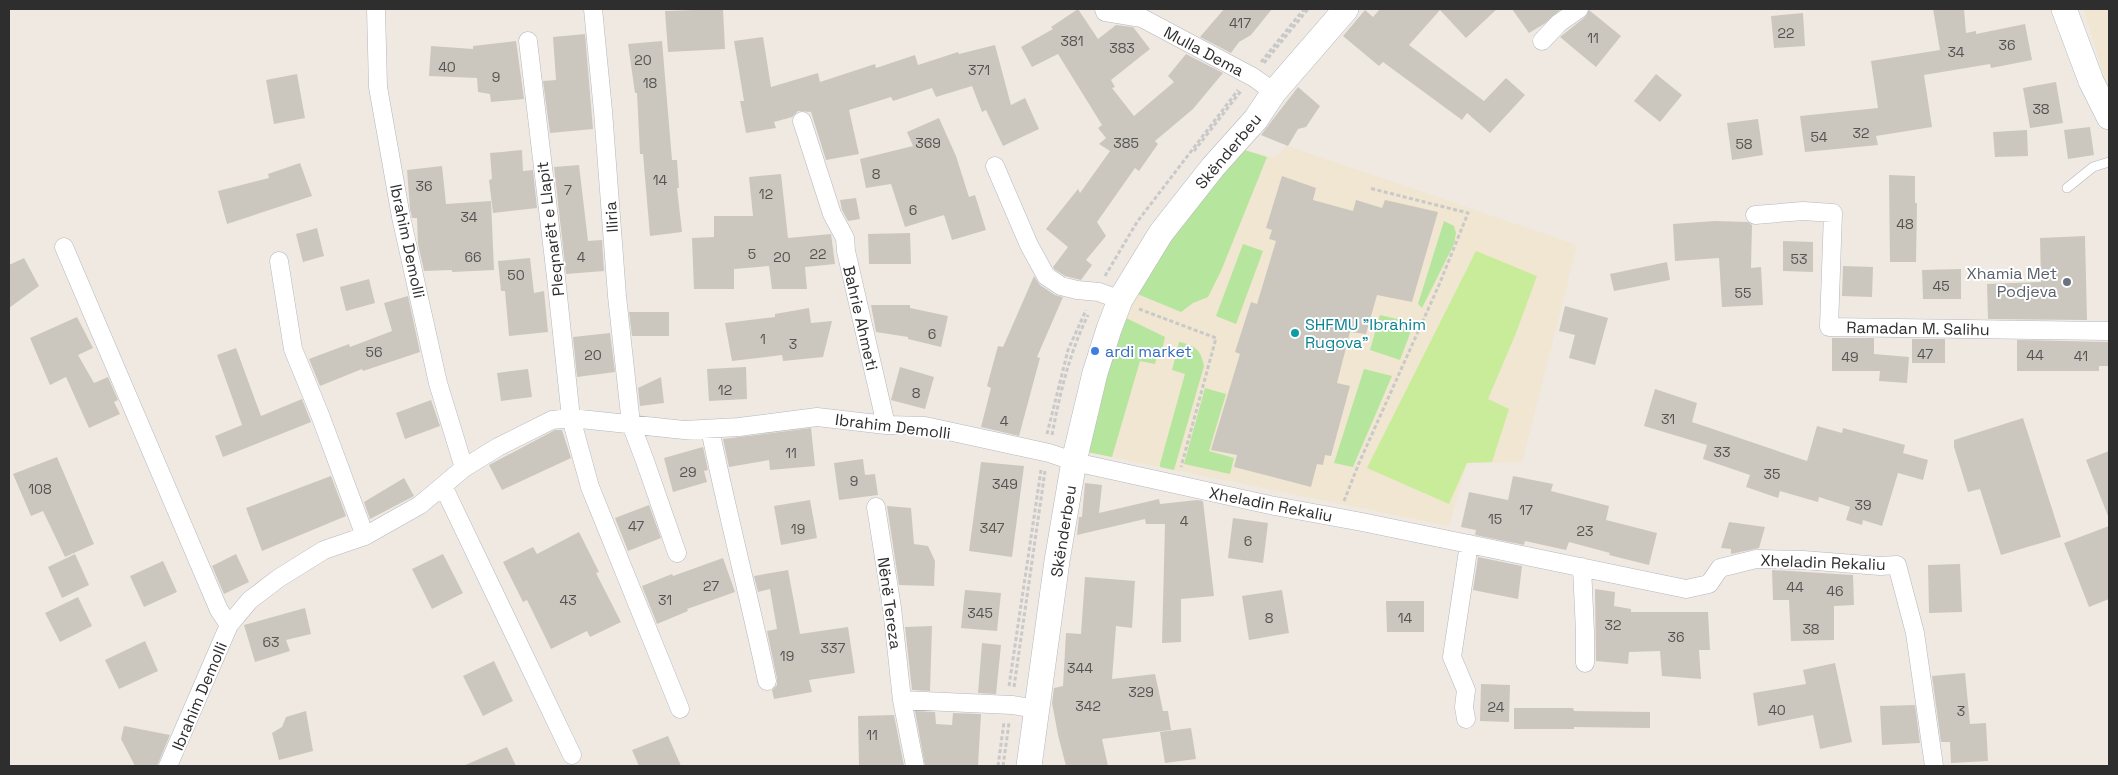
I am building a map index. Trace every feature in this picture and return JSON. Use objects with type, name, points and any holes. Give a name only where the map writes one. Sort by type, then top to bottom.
[{"type":"main road","name":"Skënderbeu","points":[[1029,766],[1057,561],[1074,461],[1095,373],[1108,329],[1120,300],[1161,233],[1213,167],[1256,119],[1274,92],[1346,9]]},
{"type":"main road","points":[[2064,9],[2091,81],[2109,117]]},
{"type":"street","name":"Ibrahim Demolli","points":[[376,9],[378,87],[401,217],[438,383],[464,468]]},
{"type":"street","name":"Iliria","points":[[593,9],[617,296],[630,424]]},
{"type":"street","name":"Mulla Dema","points":[[1104,9],[1105,12],[1142,18],[1253,77],[1274,92]]},
{"type":"street","points":[[1542,41],[1560,23],[1579,9]]},
{"type":"street","name":"Pleqnarët e Llapit","points":[[528,41],[571,418]]},
{"type":"street","name":"Bahrie Ahmeti","points":[[802,120],[832,214],[845,238],[846,252],[886,425]]},
{"type":"street","points":[[995,166],[1029,246],[1046,276],[1061,286],[1099,292],[1120,300]]},
{"type":"street","name":"Ramadan M. Salihu","points":[[1755,215],[1803,211],[1834,213],[1829,326],[2109,330]]},
{"type":"street","name":"Ibrahim Demolli","points":[[64,247],[219,610],[229,625]]},
{"type":"street","points":[[279,260],[293,349],[365,536]]},
{"type":"street","name":"Ibrahim Demolli","points":[[168,766],[229,625],[250,600],[279,578],[324,550],[365,536],[420,506],[464,468],[498,447],[552,420],[571,418],[684,430],[817,418],[886,425],[925,426],[1049,453],[1074,461]]},
{"type":"street","points":[[571,418],[590,487],[680,709]]},
{"type":"street","points":[[630,424],[646,461],[677,552]]},
{"type":"street","points":[[710,429],[726,508],[751,606],[767,681]]},
{"type":"street","name":"Xheladin Rekaliu","points":[[1074,461],[1270,506],[1362,522],[1686,589],[1709,584],[1720,568],[1756,559],[1803,560],[1880,566],[1897,565],[1915,633],[1934,766]]},
{"type":"street","points":[[443,486],[572,755]]},
{"type":"street","name":"Nënë Tereza","points":[[876,507],[892,608],[902,700],[915,766]]},
{"type":"street","points":[[1466,719],[1464,707],[1466,690],[1452,657],[1469,544]]},
{"type":"street","points":[[1582,567],[1586,632],[1585,663]]},
{"type":"street","points":[[902,700],[1012,705],[1037,709]]},
{"type":"lane","points":[[2067,188],[2093,166],[2109,162]]},
{"type":"path","points":[[1334,501],[1344,503],[1359,463],[1439,285],[1468,213],[1369,188]]},
{"type":"path","points":[[1120,300],[1216,338],[1180,467],[1189,469]]},
{"type":"shaded area","points":[[2084,9],[2109,9],[2109,90],[2107,87]]},
{"type":"shaded area","points":[[1288,146],[1577,245],[1522,462],[1467,463],[1449,526],[1082,451],[1106,373],[1137,289],[1235,147],[1273,158]]},
{"type":"green space","points":[[1235,147],[1267,157],[1221,271],[1208,297],[1193,303],[1181,312],[1135,293]]},
{"type":"green space","points":[[1444,221],[1454,226],[1456,233],[1454,244],[1422,308],[1418,304]]},
{"type":"green space","points":[[1243,244],[1263,251],[1236,324],[1216,316]]},
{"type":"green space","points":[[1476,251],[1537,276],[1516,333],[1488,399],[1509,409],[1492,462],[1467,463],[1449,504],[1367,468]]},
{"type":"green space","points":[[1380,315],[1414,323],[1400,360],[1370,350]]},
{"type":"green space","points":[[1126,318],[1165,337],[1161,354],[1158,353],[1155,364],[1140,361],[1112,457],[1082,451]]},
{"type":"green space","points":[[1179,342],[1196,349],[1201,356],[1204,366],[1174,470],[1160,467],[1160,464],[1185,374],[1172,370]]},
{"type":"green space","points":[[1364,369],[1392,376],[1353,467],[1334,463]]},
{"type":"green space","points":[[1205,388],[1226,394],[1209,451],[1234,458],[1230,474],[1184,464]]},
{"type":"building","points":[[723,9],[725,49],[668,52],[665,11]]},
{"type":"building","points":[[1078,9],[1098,39],[1116,25],[1133,27],[1150,49],[1111,80],[1115,87],[1112,88],[1134,116],[1174,82],[1168,76],[1186,54],[1223,73],[1193,109],[1155,141],[1158,144],[1139,171],[1135,168],[1097,222],[1106,236],[1086,260],[1092,265],[1081,280],[1065,276],[1054,269],[1053,267],[1068,247],[1046,229],[1078,189],[1080,193],[1110,151],[1099,144],[1106,138],[1098,128],[1102,125],[1058,54],[1032,67],[1021,47],[1053,29],[1051,27]]},
{"type":"building","points":[[1224,9],[1272,9],[1251,35],[1239,42],[1231,53],[1200,37]]},
{"type":"building","points":[[1380,9],[1497,9],[1466,38],[1440,10],[1409,45],[1484,101],[1506,78],[1525,95],[1490,133],[1467,113],[1462,120],[1383,62],[1379,66],[1343,36],[1365,10],[1373,17]]},
{"type":"building","points":[[1512,9],[1561,9],[1544,24],[1529,33]]},
{"type":"building","points":[[1933,9],[1964,9],[1966,33],[1976,31],[1976,34],[2025,24],[2032,60],[1991,68],[1990,64],[1924,75],[1932,127],[1876,136],[1878,145],[1805,152],[1800,116],[1878,108],[1871,61],[1940,50]]},
{"type":"building","points":[[1589,10],[1621,36],[1596,67],[1560,37],[1585,17]]},
{"type":"building","points":[[1803,13],[1805,46],[1774,48],[1771,16]]},
{"type":"building","points":[[585,34],[593,129],[550,133],[543,81],[556,80],[553,37]]},
{"type":"building","points":[[763,37],[771,87],[818,73],[820,82],[875,64],[876,68],[915,55],[918,65],[958,52],[959,54],[995,45],[1011,105],[1025,98],[1039,129],[1003,146],[986,110],[982,112],[972,86],[936,97],[932,88],[893,101],[891,97],[849,110],[859,154],[826,160],[811,112],[798,111],[792,117],[774,122],[776,128],[746,133],[740,101],[744,101],[734,41]]},
{"type":"building","points":[[516,41],[524,99],[491,102],[490,94],[478,92],[477,78],[429,76],[431,46],[473,49],[473,46]]},
{"type":"building","points":[[662,41],[672,160],[677,160],[679,188],[677,188],[682,232],[650,236],[643,154],[640,154],[637,93],[635,93],[628,44]]},
{"type":"building","points":[[297,74],[305,118],[274,124],[266,80]]},
{"type":"building","points":[[1656,74],[1682,95],[1660,122],[1634,101]]},
{"type":"building","points":[[2056,82],[2063,123],[2030,128],[2023,88]]},
{"type":"building","points":[[1298,87],[1320,106],[1306,127],[1298,129],[1288,146],[1261,135]]},
{"type":"building","points":[[939,118],[956,156],[969,197],[975,195],[986,230],[952,240],[944,215],[905,227],[891,184],[866,188],[860,159],[913,146],[907,132]]},
{"type":"building","points":[[1758,119],[1763,155],[1732,160],[1727,123]]},
{"type":"building","points":[[2090,127],[2094,155],[2068,159],[2064,130]]},
{"type":"building","points":[[2027,130],[2028,156],[1995,157],[1993,132]]},
{"type":"building","points":[[522,150],[523,171],[533,170],[537,208],[493,213],[489,180],[492,179],[490,153]]},
{"type":"building","points":[[300,163],[312,196],[227,224],[218,191],[269,178],[268,174]]},
{"type":"building","points":[[579,165],[588,241],[602,240],[604,271],[566,274],[554,167]]},
{"type":"building","points":[[442,166],[446,204],[491,201],[494,270],[424,271],[418,244],[417,218],[412,218],[410,209],[407,170]]},
{"type":"building","points":[[781,174],[788,238],[831,234],[835,264],[805,267],[807,289],[772,289],[769,266],[734,269],[734,289],[694,289],[692,238],[714,237],[714,216],[753,216],[749,177]]},
{"type":"building","points":[[1889,175],[1915,176],[1915,203],[1917,203],[1916,262],[1890,262]]},
{"type":"building","name":"SHFMU \"Ibrahim Rugova\"","points":[[1282,176],[1316,188],[1313,200],[1353,211],[1356,200],[1382,208],[1385,200],[1438,212],[1412,302],[1377,295],[1366,334],[1350,332],[1337,383],[1350,386],[1331,456],[1325,455],[1323,465],[1317,464],[1311,487],[1234,467],[1237,455],[1211,450],[1240,354],[1235,352],[1251,302],[1257,304],[1276,241],[1269,239],[1272,230],[1266,228]]},
{"type":"building","points":[[856,198],[860,219],[848,221],[842,210],[840,200]]},
{"type":"building","points":[[1715,221],[1748,222],[1752,225],[1751,268],[1761,267],[1763,305],[1722,307],[1719,258],[1675,261],[1673,224]]},
{"type":"building","points":[[317,228],[324,256],[303,262],[296,234]]},
{"type":"building","points":[[910,233],[911,264],[869,264],[868,234]]},
{"type":"building","name":"Xhamia Met Podjeva","points":[[2085,236],[2087,320],[1988,319],[1987,284],[2041,282],[2040,238]]},
{"type":"building","points":[[1783,241],[1813,242],[1813,272],[1783,271]]},
{"type":"building","points":[[24,258],[39,286],[9,308],[9,265]]},
{"type":"building","points":[[530,258],[534,293],[544,291],[548,332],[509,336],[505,291],[501,291],[498,261]]},
{"type":"building","points":[[1667,262],[1670,280],[1614,291],[1610,274]]},
{"type":"building","points":[[1843,266],[1873,267],[1872,297],[1842,296]]},
{"type":"building","points":[[1961,269],[1961,299],[1923,299],[1922,270]]},
{"type":"building","points":[[1034,276],[1040,285],[1055,295],[1063,297],[1037,357],[1040,358],[1019,436],[981,427],[991,388],[987,386],[998,346],[1003,347]]},
{"type":"building","points":[[369,279],[375,303],[346,311],[340,287]]},
{"type":"building","points":[[408,296],[420,352],[363,371],[362,369],[320,386],[309,359],[349,344],[350,347],[392,331],[384,303]]},
{"type":"building","points":[[871,305],[910,305],[910,308],[948,316],[941,347],[908,339],[908,337],[876,332]]},
{"type":"building","points":[[1565,306],[1608,318],[1595,365],[1569,358],[1575,335],[1559,331]]},
{"type":"building","points":[[809,308],[811,323],[832,321],[823,357],[783,361],[782,355],[732,361],[725,323],[775,317],[775,314]]},
{"type":"building","points":[[629,312],[669,312],[669,336],[632,336]]},
{"type":"building","points":[[77,317],[93,348],[78,355],[94,383],[108,377],[118,400],[114,402],[120,414],[89,428],[66,377],[50,385],[30,338]]},
{"type":"building","points":[[610,333],[615,372],[577,377],[573,337]]},
{"type":"building","points":[[1832,338],[1874,338],[1874,354],[1909,357],[1907,383],[1879,381],[1880,371],[1832,371]]},
{"type":"building","points":[[1912,339],[1945,339],[1945,363],[1912,363]]},
{"type":"building","points":[[2017,340],[2109,342],[2109,366],[2099,366],[2099,371],[2017,371]]},
{"type":"building","points":[[236,348],[261,416],[302,399],[311,422],[223,457],[215,436],[242,425],[217,355]]},
{"type":"building","points":[[746,367],[747,399],[709,401],[707,369]]},
{"type":"building","points":[[900,367],[934,377],[925,409],[891,400]]},
{"type":"building","points":[[528,369],[532,397],[501,401],[497,373]]},
{"type":"building","points":[[661,377],[664,403],[640,406],[638,388]]},
{"type":"building","points":[[1655,389],[1697,403],[1692,422],[1807,461],[1817,426],[1842,433],[1843,428],[1905,445],[1903,453],[1928,460],[1923,480],[1898,473],[1882,526],[1863,520],[1862,525],[1846,520],[1850,507],[1819,497],[1818,502],[1780,491],[1778,498],[1746,487],[1750,475],[1703,459],[1707,445],[1644,426]]},
{"type":"building","points":[[431,400],[440,426],[405,439],[396,413]]},
{"type":"building","points":[[2023,418],[2061,537],[2001,555],[1980,489],[1968,492],[1954,447],[1954,440]]},
{"type":"building","points":[[811,428],[815,466],[770,470],[769,460],[729,467],[723,439]]},
{"type":"building","points":[[555,430],[562,430],[571,458],[502,490],[489,465]]},
{"type":"building","points":[[703,447],[708,470],[704,471],[707,482],[673,492],[664,458]]},
{"type":"building","points":[[2109,451],[2109,516],[2108,516],[2086,460]]},
{"type":"building","points":[[57,457],[94,544],[65,557],[43,511],[31,516],[13,474]]},
{"type":"building","points":[[863,459],[865,475],[875,474],[878,495],[839,500],[834,463]]},
{"type":"building","points":[[981,462],[1024,466],[1012,557],[969,551]]},
{"type":"building","points":[[331,476],[346,516],[262,551],[246,508]]},
{"type":"building","points":[[1513,476],[1553,484],[1551,491],[1609,506],[1606,520],[1657,533],[1649,565],[1569,542],[1566,550],[1525,541],[1524,545],[1475,535],[1476,530],[1461,527],[1469,492],[1508,500]]},
{"type":"building","points":[[404,478],[414,496],[370,519],[364,502]]},
{"type":"building","points":[[1085,483],[1102,485],[1099,513],[1159,499],[1160,504],[1203,501],[1214,596],[1181,599],[1181,642],[1162,643],[1165,524],[1146,524],[1145,519],[1077,535],[1079,517],[1082,517]]},
{"type":"building","points":[[810,500],[817,538],[781,545],[774,506]]},
{"type":"building","points":[[649,505],[661,538],[628,551],[615,518]]},
{"type":"building","points":[[887,506],[911,508],[914,544],[928,546],[935,561],[934,586],[899,585]]},
{"type":"building","points":[[1233,518],[1268,523],[1263,563],[1228,558]]},
{"type":"building","points":[[1729,522],[1765,527],[1759,548],[1731,554],[1731,549],[1721,548]]},
{"type":"building","points":[[2109,526],[2109,599],[2089,607],[2064,543]]},
{"type":"building","points":[[579,532],[599,572],[596,573],[621,622],[590,637],[587,631],[551,649],[527,600],[523,602],[503,562],[533,547],[537,554]]},
{"type":"building","points":[[75,554],[89,585],[62,598],[48,567]]},
{"type":"building","points":[[236,554],[249,582],[224,594],[212,566]]},
{"type":"building","points":[[443,554],[463,593],[432,609],[412,569]]},
{"type":"building","points":[[1478,557],[1522,566],[1518,599],[1473,590]]},
{"type":"building","points":[[723,558],[735,592],[687,609],[688,611],[657,624],[642,586],[672,574],[673,576]]},
{"type":"building","points":[[163,561],[177,592],[144,607],[130,576]]},
{"type":"building","points":[[1960,564],[1962,612],[1929,613],[1928,565]]},
{"type":"building","points":[[788,570],[800,634],[848,627],[855,673],[809,680],[812,692],[774,699],[772,690],[777,685],[777,679],[767,631],[777,629],[770,589],[758,592],[754,576]]},
{"type":"building","points":[[1772,570],[1853,575],[1854,605],[1834,606],[1834,640],[1791,641],[1789,600],[1773,600]]},
{"type":"building","points":[[1085,577],[1135,581],[1132,628],[1116,626],[1112,679],[1155,674],[1163,711],[1168,711],[1171,730],[1102,739],[1108,766],[1066,766],[1052,703],[1054,688],[1063,686],[1066,633],[1081,634]]},
{"type":"building","points":[[1595,589],[1615,592],[1614,606],[1631,609],[1631,612],[1708,612],[1710,650],[1699,650],[1701,679],[1662,676],[1660,651],[1629,652],[1628,664],[1596,661]]},
{"type":"building","points":[[965,590],[1001,593],[997,631],[961,628]]},
{"type":"building","points":[[1282,590],[1289,633],[1249,640],[1242,596]]},
{"type":"building","points":[[78,597],[92,626],[60,642],[45,613]]},
{"type":"building","points":[[1386,601],[1424,601],[1424,632],[1387,632]]},
{"type":"building","points":[[305,608],[311,634],[286,640],[290,651],[255,662],[244,625]]},
{"type":"building","points":[[932,626],[930,691],[912,690],[905,627]]},
{"type":"building","points":[[145,641],[158,671],[119,689],[105,660]]},
{"type":"building","points":[[982,643],[1001,645],[996,694],[978,693]]},
{"type":"building","points":[[494,661],[513,701],[483,716],[463,676]]},
{"type":"building","points":[[1835,663],[1852,742],[1820,749],[1813,715],[1758,726],[1753,693],[1806,684],[1803,670]]},
{"type":"building","points":[[1965,673],[1970,724],[1986,723],[1988,761],[1951,763],[1950,742],[1941,742],[1932,676]]},
{"type":"building","points":[[1481,684],[1510,685],[1509,722],[1480,721]]},
{"type":"building","points":[[1915,705],[1920,743],[1882,745],[1880,706]]},
{"type":"building","points":[[1514,708],[1573,708],[1574,711],[1650,712],[1650,728],[1574,727],[1574,729],[1514,729]]},
{"type":"building","points":[[306,711],[313,751],[279,760],[272,733],[282,727],[286,717]]},
{"type":"building","points":[[915,711],[935,712],[936,724],[952,725],[953,713],[981,714],[978,766],[925,766]]},
{"type":"building","points":[[894,715],[904,766],[859,766],[858,716]]},
{"type":"building","points":[[124,726],[170,735],[157,766],[135,766],[121,739]]},
{"type":"building","points":[[1191,728],[1196,759],[1165,763],[1160,732]]},
{"type":"building","points":[[668,736],[681,766],[639,766],[632,750]]},
{"type":"building","points":[[507,747],[516,766],[463,766]]},
{"type":"place","name":"Xhamia Met Podjeva","points":[[2067,282]]},
{"type":"place","name":"SHFMU \"Ibrahim Rugova\"","points":[[1295,333]]},
{"type":"place","name":"ardi market","points":[[1095,351]]}]
